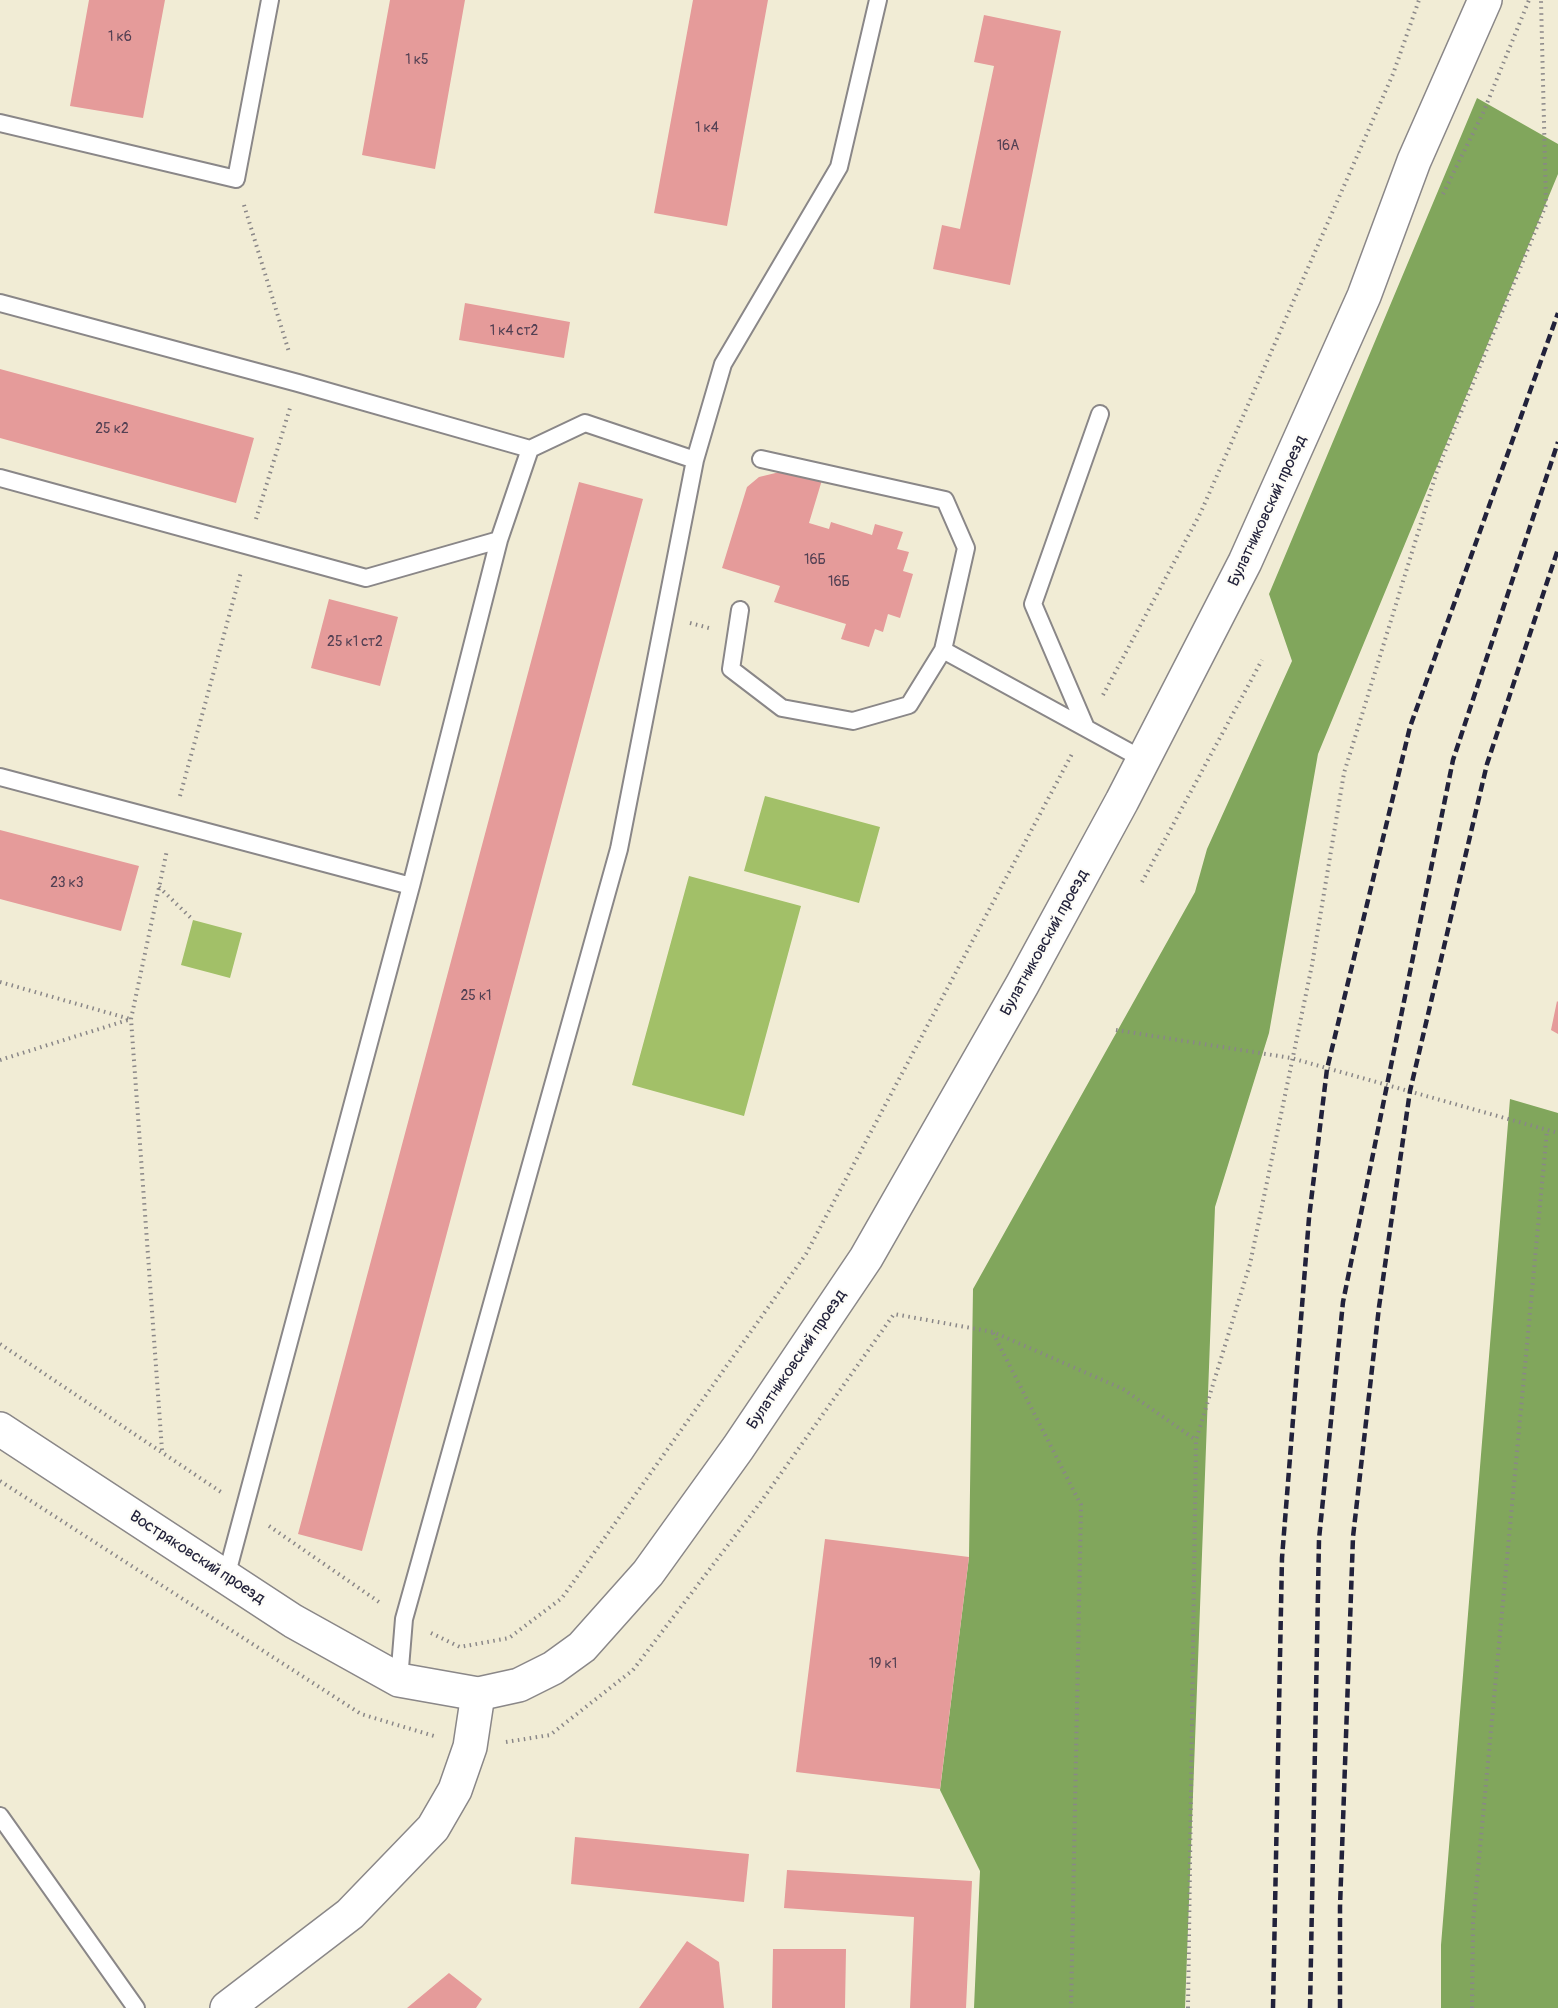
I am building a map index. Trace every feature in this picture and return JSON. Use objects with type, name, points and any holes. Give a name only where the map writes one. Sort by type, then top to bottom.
[{"type":"street","name":"Булатниковский проезд","points":[[399,1680],[478,1694],[519,1685],[553,1668],[582,1647],[648,1573],[738,1448],[878,1238],[1022,985],[1144,760],[1245,562],[1364,296],[1442,95],[1485,0]]},
{"type":"street","name":"Востряковский проезд","points":[[0,1429],[293,1622],[399,1680]]},
{"type":"street","points":[[227,2008],[350,1914],[433,1828],[455,1790],[470,1747],[478,1694]]},
{"type":"lane","points":[[0,123],[236,178],[270,0]]},
{"type":"lane","points":[[399,1680],[404,1619],[619,849],[695,460],[723,364],[839,167],[878,0]]},
{"type":"lane","points":[[0,303],[298,383],[530,449],[585,423],[695,460]]},
{"type":"lane","points":[[1086,728],[1033,604],[1100,414]]},
{"type":"lane","points":[[226,1577],[411,886],[499,540],[530,449]]},
{"type":"lane","points":[[740,610],[731,669],[782,708],[853,721],[909,705],[943,650],[966,548],[945,501],[761,459]]},
{"type":"lane","points":[[0,478],[366,578],[499,540]]},
{"type":"lane","points":[[943,650],[1144,760]]},
{"type":"lane","points":[[0,777],[411,886]]},
{"type":"lane","points":[[0,1816],[136,2008]]},
{"type":"path","points":[[0,1344],[162,1451],[404,1619],[460,1647],[509,1638],[562,1598],[806,1254],[1202,512],[1393,74],[1419,0]]},
{"type":"path","points":[[1443,196],[1483,113],[1529,0]]},
{"type":"path","points":[[1188,2008],[1196,1440],[1250,1264],[1312,965],[1347,762],[1437,471],[1546,205],[1541,0]]},
{"type":"path","points":[[162,1451],[131,1020],[173,823],[248,546],[298,383],[236,178]]},
{"type":"path","points":[[665,616],[736,635]]},
{"type":"path","points":[[1142,882],[1262,660]]},
{"type":"path","points":[[159,887],[193,920]]},
{"type":"path","points":[[0,982],[131,1020]]},
{"type":"path","points":[[0,1060],[131,1020]]},
{"type":"path","points":[[1116,1030],[1291,1058],[1558,1133]]},
{"type":"path","points":[[1472,2008],[1473,1923],[1547,1130]]},
{"type":"path","points":[[470,1747],[550,1735],[633,1670],[760,1503],[894,1314],[993,1332],[1123,1389],[1196,1440]]},
{"type":"path","points":[[993,1332],[1081,1505],[1071,2008]]},
{"type":"green space","points":[[1477,98],[1558,144],[1558,174],[1318,754],[1269,1033],[1215,1207],[1185,2008],[974,2008],[980,1871],[940,1790],[969,1557],[973,1289],[1195,892],[1207,849],[1292,661],[1269,594]]},
{"type":"green space","points":[[765,796],[880,827],[859,903],[744,871]]},
{"type":"green space","points":[[689,876],[801,906],[744,1116],[632,1085]]},
{"type":"green space","points":[[193,920],[242,933],[230,978],[181,965]]},
{"type":"green space","points":[[1510,1099],[1558,1113],[1558,2008],[1441,2008],[1441,1945]]},
{"type":"building","points":[[89,0],[165,0],[143,118],[70,106]]},
{"type":"building","points":[[390,0],[465,0],[435,169],[362,155]]},
{"type":"building","points":[[693,0],[768,0],[727,226],[654,213]]},
{"type":"building","points":[[984,15],[1061,31],[1010,285],[933,269],[942,225],[960,229],[994,66],[974,62]]},
{"type":"building","points":[[465,303],[570,322],[564,358],[459,340]]},
{"type":"building","points":[[0,369],[254,438],[236,503],[0,438]]},
{"type":"building","points":[[788,470],[822,480],[809,523],[829,529],[831,522],[872,535],[875,524],[903,532],[897,549],[909,552],[903,571],[913,574],[900,618],[888,614],[883,632],[875,629],[869,647],[841,639],[846,624],[774,602],[780,586],[722,568],[747,487],[759,477]]},
{"type":"building","points":[[579,482],[643,499],[362,1551],[298,1534]]},
{"type":"building","points":[[329,599],[398,617],[380,686],[311,668]]},
{"type":"building","points":[[0,830],[139,866],[121,931],[0,899]]},
{"type":"building","points":[[1558,1002],[1558,1034],[1551,1030]]},
{"type":"building","points":[[825,1539],[969,1557],[940,1789],[796,1772]]},
{"type":"building","points":[[575,1837],[749,1854],[744,1902],[571,1884]]},
{"type":"building","points":[[787,1870],[972,1881],[966,2008],[910,2008],[914,1917],[784,1908]]},
{"type":"building","points":[[687,1941],[719,1962],[724,2008],[639,2008]]},
{"type":"building","points":[[773,1949],[846,1949],[845,2008],[772,2008]]},
{"type":"building","points":[[449,1973],[482,1999],[476,2008],[407,2008]]},
{"type":"railway","points":[[1273,2008],[1282,1558],[1309,1218],[1327,1069],[1410,727],[1558,313]]},
{"type":"railway","points":[[1310,2008],[1319,1539],[1343,1302],[1453,760],[1558,442]]},
{"type":"railway","points":[[1340,2008],[1340,1907],[1353,1537],[1379,1307],[1410,1091],[1487,764],[1558,549]]}]
